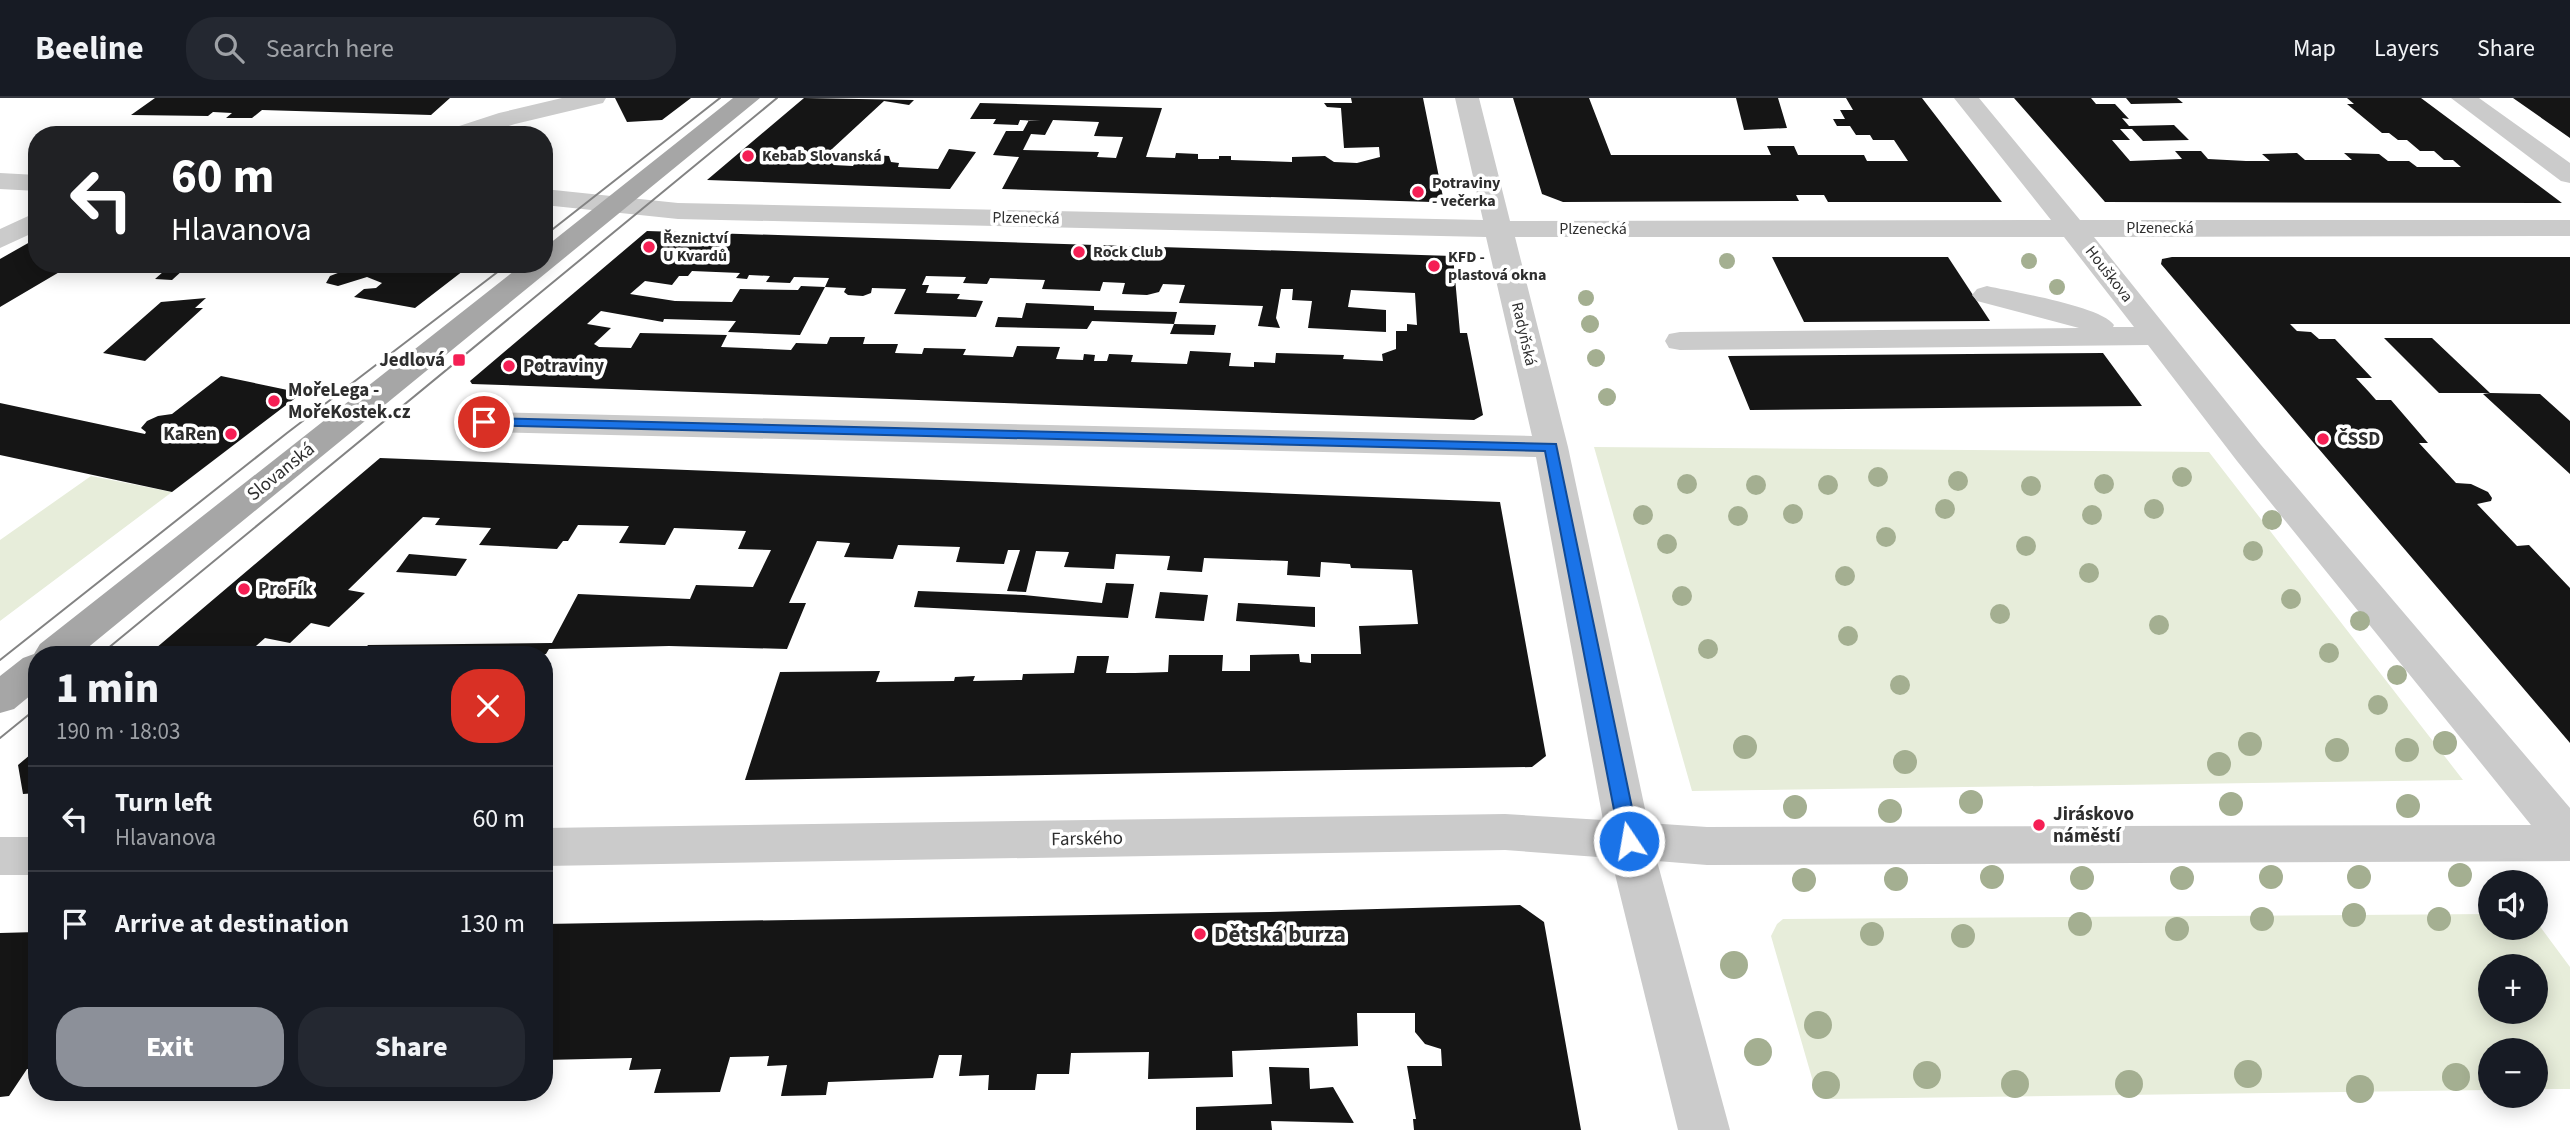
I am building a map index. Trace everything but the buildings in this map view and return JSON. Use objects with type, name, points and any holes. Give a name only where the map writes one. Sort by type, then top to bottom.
[{"type":"main road","name":"Slovanská","points":[[553,255],[748,98]]},
{"type":"main road","name":"Slovanská","points":[[64,646],[530,273]]},
{"type":"main road","points":[[0,698],[28,675]]},
{"type":"street","points":[[484,126],[594,98]]},
{"type":"street","name":"Radyňská","points":[[1467,98],[1551,447]]},
{"type":"street","name":"Houškova","points":[[1966,98],[2249,453],[2570,842]]},
{"type":"street","points":[[2463,98],[2570,176]]},
{"type":"street","points":[[0,181],[28,183]]},
{"type":"street","name":"Plzenecká","points":[[553,198],[678,211],[1499,229],[2570,228]]},
{"type":"street","points":[[0,240],[28,225]]},
{"type":"street","points":[[1987,295],[2081,317],[2117,333]]},
{"type":"street","points":[[1680,341],[2157,336]]},
{"type":"street","points":[[484,422],[1551,447],[1629,841],[1704,1130]]},
{"type":"street","name":"Farského","points":[[553,848],[1505,832],[1629,841]]},
{"type":"street","points":[[1629,841],[1707,846],[2570,842]]},
{"type":"street","points":[[0,856],[28,856]]},
{"type":"green space","points":[[1594,447],[2209,452],[2463,780],[1692,791]]},
{"type":"green space","points":[[91,476],[172,492],[0,621],[0,540]]},
{"type":"green space","points":[[2478,914],[2478,940],[2548,940],[2548,937],[2570,967],[2570,1089],[2548,1089],[2548,1038],[2478,1038],[2478,1090],[1825,1099],[1816,1092],[1771,936],[1783,919]]},
{"type":"tram line","points":[[553,229],[720,98]]},
{"type":"tram line","points":[[111,646],[777,98]]},
{"type":"tram line","points":[[0,660],[287,433],[496,273]]},
{"type":"tram line","points":[[0,738],[28,715]]},
{"type":"place","name":"Kebab Slovanská","points":[[748,156]]},
{"type":"place","name":"Potraviny - večerka","points":[[1418,192]]},
{"type":"place","name":"Řeznictví U Kvardů","points":[[649,247]]},
{"type":"place","name":"Rock Club","points":[[1079,252]]},
{"type":"place","name":"KFD - plastová okna","points":[[1434,266]]},
{"type":"place","name":"Jedlová","points":[[459,360]]},
{"type":"place","name":"Potraviny","points":[[509,366]]},
{"type":"place","name":"MořeLega - MořeKostek.cz","points":[[274,401]]},
{"type":"place","name":"KaRen","points":[[231,434]]},
{"type":"place","name":"ČSSD","points":[[2323,439]]},
{"type":"place","name":"ProFík","points":[[244,589]]},
{"type":"place","name":"Jiráskovo náměstí","points":[[2039,825]]},
{"type":"place","name":"Dětská burza","points":[[1200,934]]},
{"type":"route","points":[[484,422],[1551,447],[1629,841]]}]
